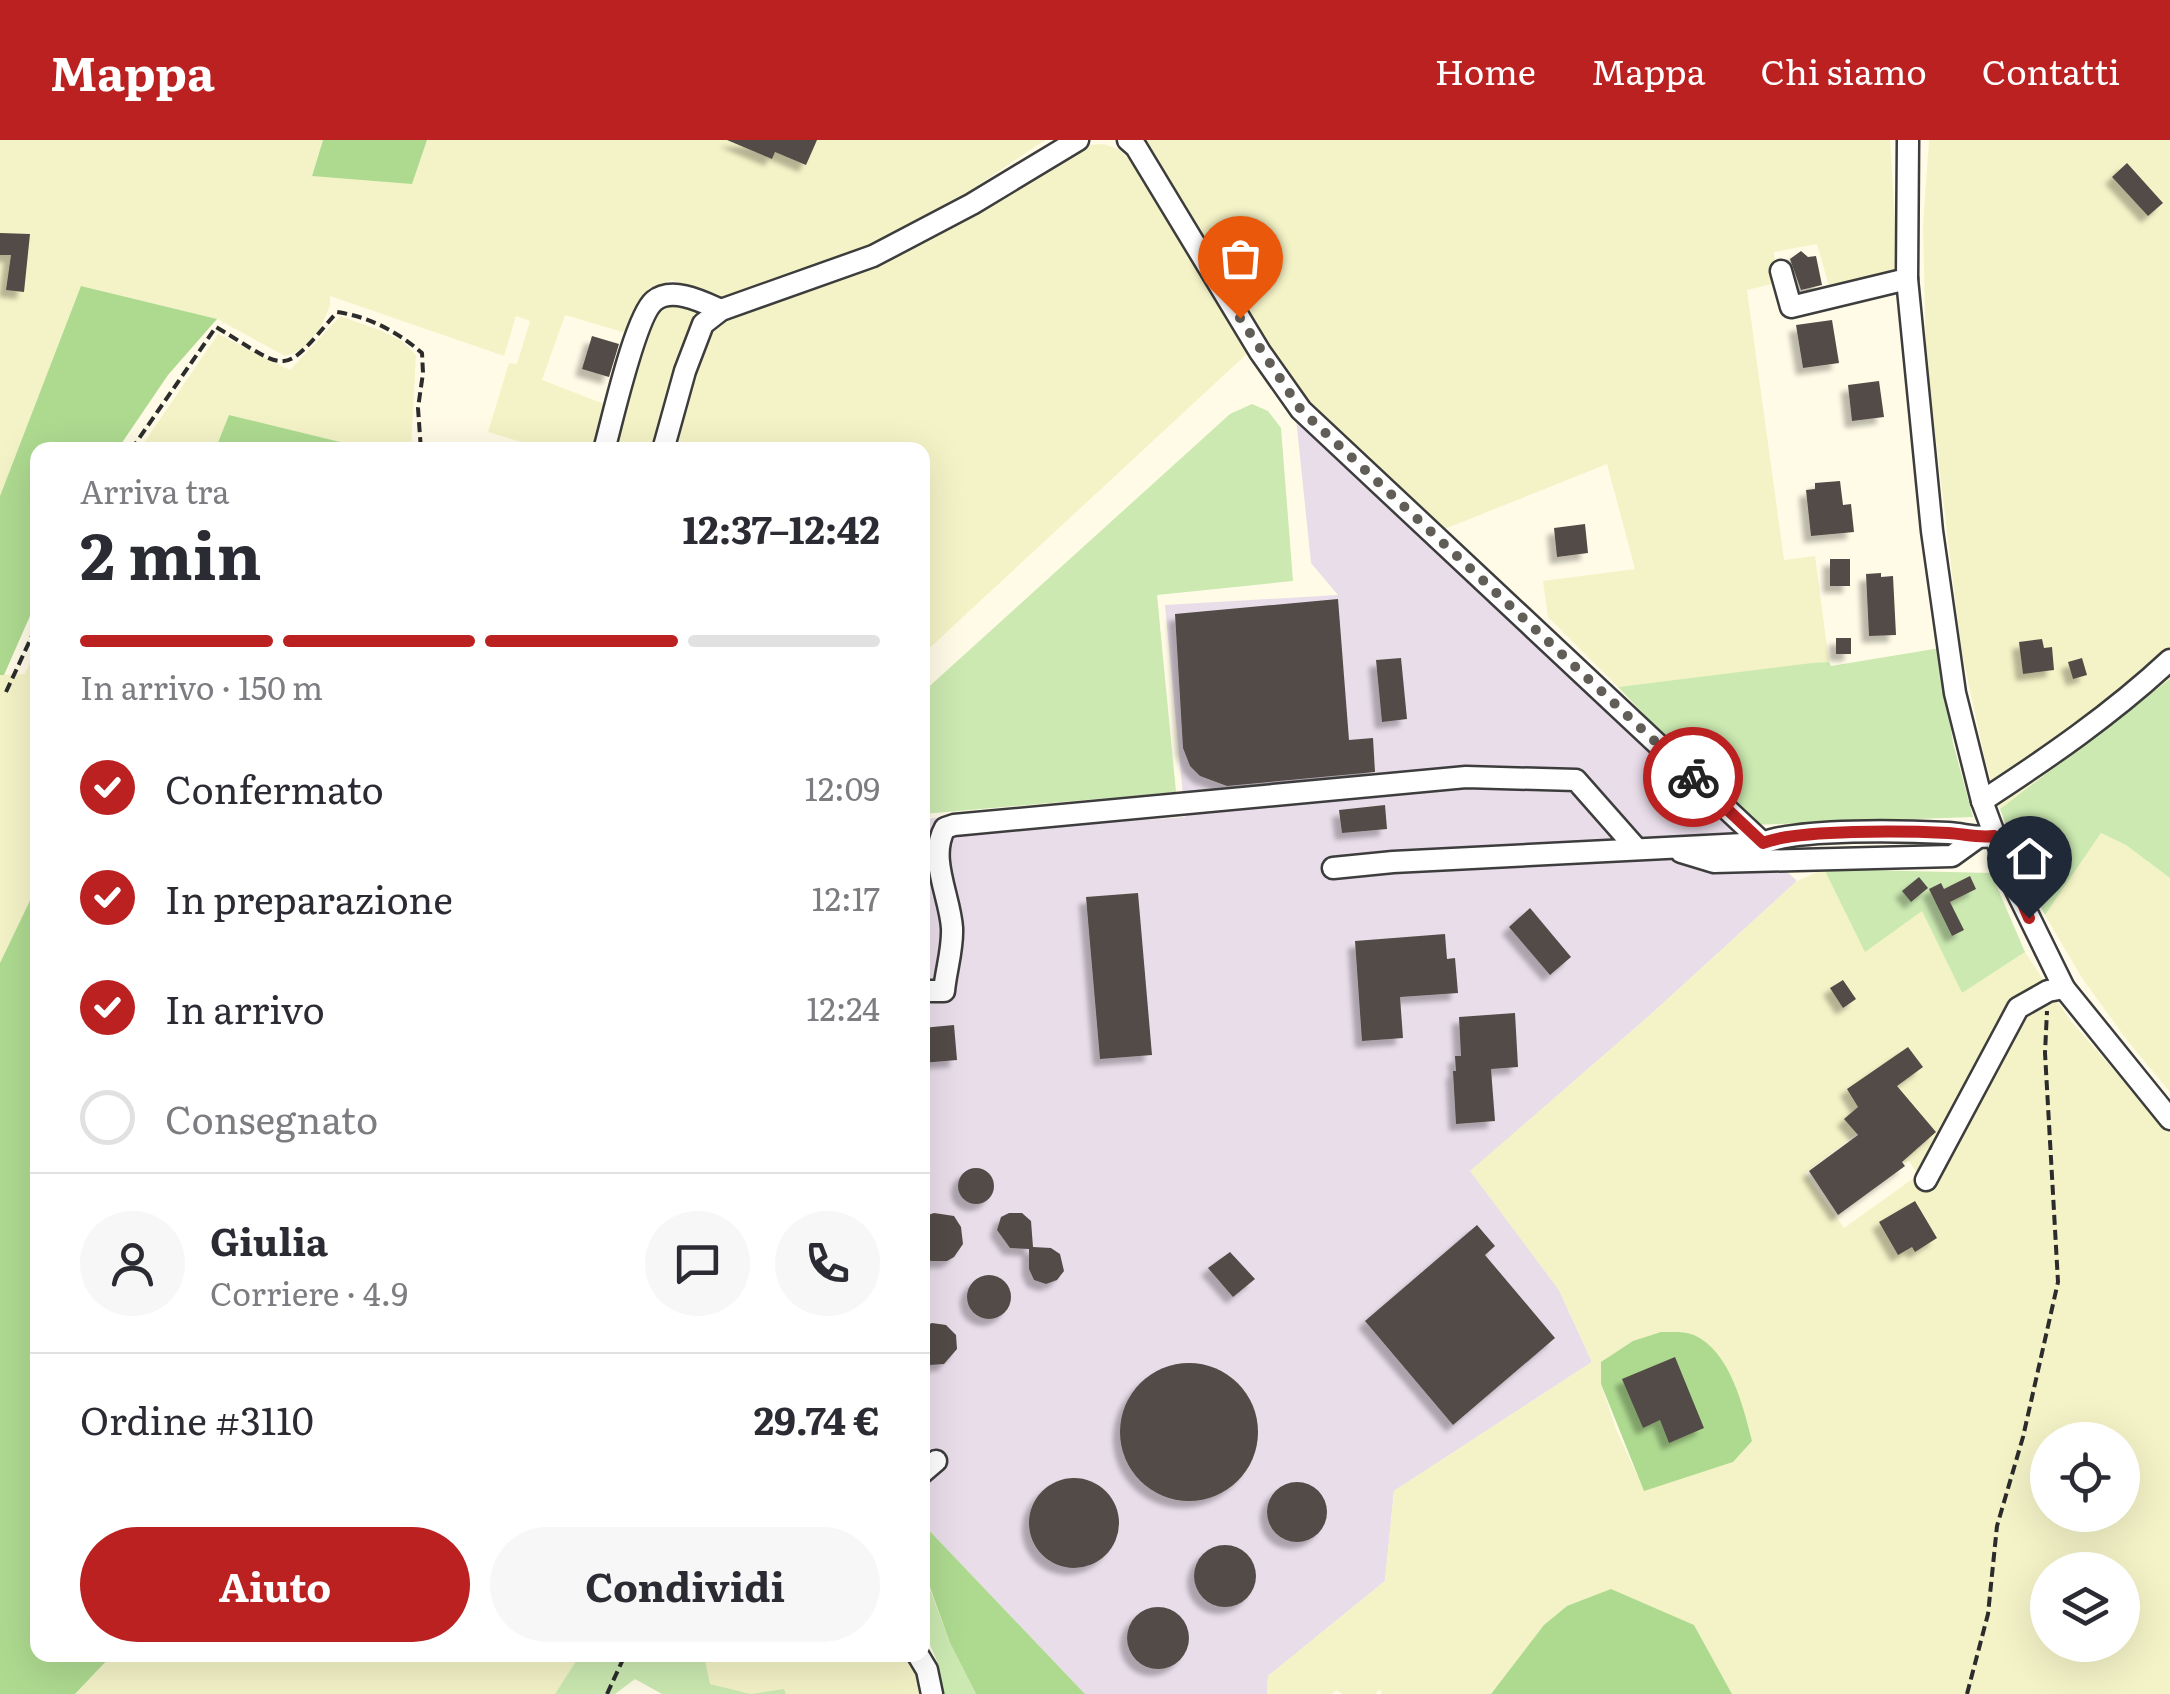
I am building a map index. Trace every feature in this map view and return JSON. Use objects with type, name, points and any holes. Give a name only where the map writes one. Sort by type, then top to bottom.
[{"type":"street","points":[[665,442],[702,324],[722,310],[873,256],[972,204],[1078,140]]},
{"type":"street","points":[[1128,140],[1136,147],[1260,352],[1301,410],[1763,843]]},
{"type":"street","points":[[1908,140],[1907,278],[1934,549],[1955,693],[1982,801],[1985,837],[2012,882],[2056,990],[2170,1119]]},
{"type":"street","points":[[1781,270],[1791,306],[1907,278]]},
{"type":"street","points":[[606,442],[642,321],[654,301],[672,294],[722,310]]},
{"type":"street","points":[[1982,801],[2055,754],[2130,697],[2170,660]]},
{"type":"street","points":[[930,991],[944,991],[952,934],[950,901],[937,852],[945,828],[954,824],[1466,777],[1576,780],[1636,848]]},
{"type":"street","points":[[1333,868],[1763,843],[1777,837],[1858,833],[1985,837]]},
{"type":"street","points":[[1664,847],[1714,862],[1952,856],[1985,837]]},
{"type":"street","points":[[1926,1180],[2018,1008],[2056,990]]},
{"type":"street","points":[[923,1662],[932,1694]]},
{"type":"path","points":[[137,442],[216,327],[274,362],[286,363],[312,344],[338,312],[361,316],[404,337],[422,353],[418,408],[420,442]]},
{"type":"path","points":[[6,692],[30,640]]},
{"type":"path","points":[[1967,1694],[1988,1614],[1997,1526],[2023,1436],[2058,1282],[2045,1052],[2056,990]]},
{"type":"path","points":[[606,1694],[622,1662]]},
{"type":"shaded area","points":[[1296,418],[1797,881],[1471,1171],[1559,1290],[1592,1362],[1394,1491],[1385,1581],[1268,1676],[1267,1694],[1085,1694],[930,1531],[930,818],[954,816],[955,833],[1185,817],[1165,605],[1338,595],[1311,563]]},
{"type":"green space","points":[[0,140],[323,140],[312,175],[412,183],[427,140],[1045,140],[965,194],[871,244],[799,276],[722,302],[672,280],[649,288],[629,334],[565,315],[542,380],[607,405],[596,442],[521,442],[488,432],[509,363],[517,364],[530,321],[516,316],[504,356],[330,296],[320,329],[302,350],[285,356],[217,319],[82,286],[0,496]]},
{"type":"green space","points":[[323,140],[427,140],[412,184],[312,176]]},
{"type":"green space","points":[[1140,140],[1890,140],[1898,272],[1830,290],[1817,244],[1774,252],[1777,283],[1747,290],[1784,560],[1815,556],[1829,662],[1618,687],[1548,617],[1543,581],[1635,569],[1607,464],[1442,530],[1375,472],[1287,376]]},
{"type":"green space","points":[[1929,140],[2170,140],[2170,679],[2000,809],[1985,760],[1961,648],[1926,357],[1923,226]]},
{"type":"green space","points":[[1104,144],[1118,149],[1130,160],[1251,350],[930,648],[930,442],[672,442],[705,335],[717,322],[741,311],[767,306],[877,264],[1084,145]]},
{"type":"green space","points":[[81,286],[217,319],[168,375],[122,442],[30,442],[30,616],[4,675],[0,675],[0,496]]},
{"type":"green space","points":[[677,301],[701,310],[687,335],[656,442],[612,442],[652,315]]},
{"type":"green space","points":[[340,316],[403,342],[416,355],[411,442],[340,442],[229,415],[218,442],[144,442],[218,334],[290,370]]},
{"type":"green space","points":[[1252,404],[1268,411],[1281,428],[1293,581],[1157,595],[1176,792],[930,813],[930,686],[1230,414]]},
{"type":"green space","points":[[229,415],[340,442],[218,442]]},
{"type":"green space","points":[[1940,648],[1953,743],[1973,817],[1749,825],[1618,687],[1812,663],[1829,662],[1831,666]]},
{"type":"green space","points":[[30,663],[30,901],[0,963],[0,675],[25,674]]},
{"type":"green space","points":[[2170,679],[2170,878],[2126,845],[2101,833],[2045,915],[2026,879],[2000,809]]},
{"type":"green space","points":[[2101,833],[2126,845],[2170,878],[2170,1092],[2082,978],[2045,915]]},
{"type":"green space","points":[[1824,869],[1865,951],[1922,910],[1962,993],[2025,952],[2070,1020],[2170,1134],[2170,1694],[1732,1694],[1694,1625],[1495,1688],[1491,1694],[1382,1694],[1380,1689],[1375,1694],[1342,1694],[1337,1690],[1332,1694],[1267,1694],[1268,1676],[1385,1581],[1394,1491],[1592,1362],[1559,1290],[1470,1171],[1797,881]],"holes":[[[1874,1120],[1918,1175],[1844,1228],[1805,1173]],[[1601,1384],[1733,1462],[1644,1490],[1616,1429]]]},
{"type":"green space","points":[[1824,869],[1991,873],[2025,952],[1962,993],[1922,911],[1865,952]]},
{"type":"green space","points":[[30,901],[30,1662],[105,1662],[75,1694],[0,1694],[0,963]]},
{"type":"green space","points":[[1661,1332],[1694,1335],[1717,1353],[1733,1381],[1752,1441],[1733,1462],[1644,1491],[1601,1384],[1601,1362],[1633,1341]]},
{"type":"green space","points":[[930,1531],[1085,1694],[976,1694],[950,1643],[930,1587]]},
{"type":"green space","points":[[930,1589],[950,1643],[976,1694],[938,1694],[937,1661],[930,1645]]},
{"type":"green space","points":[[1611,1589],[1694,1625],[1732,1694],[1491,1694],[1544,1625],[1567,1606]]},
{"type":"green space","points":[[105,1662],[576,1662],[555,1694],[75,1694]]},
{"type":"green space","points":[[576,1662],[705,1662],[710,1684],[751,1694],[662,1694],[635,1679],[615,1694],[555,1694]]},
{"type":"green space","points":[[705,1662],[917,1662],[929,1694],[786,1694],[784,1689],[751,1694],[710,1684]]},
{"type":"green space","points":[[784,1689],[786,1694],[751,1694]]},
{"type":"building","points":[[727,140],[817,140],[806,165],[775,152],[772,159]]},
{"type":"building","points":[[2127,163],[2163,203],[2148,216],[2112,177]]},
{"type":"building","points":[[0,233],[30,234],[24,292],[6,290],[11,255],[0,255]]},
{"type":"building","points":[[1801,251],[1808,257],[1816,256],[1822,285],[1801,290],[1790,259]]},
{"type":"building","points":[[1832,320],[1839,363],[1803,368],[1796,325]]},
{"type":"building","points":[[592,336],[619,344],[609,377],[582,369]]},
{"type":"building","points":[[1879,381],[1884,417],[1852,421],[1848,385]]},
{"type":"building","points":[[1840,481],[1843,505],[1851,504],[1854,532],[1811,536],[1806,490],[1815,489],[1815,483]]},
{"type":"building","points":[[1585,524],[1588,553],[1557,557],[1554,528]]},
{"type":"building","points":[[1830,559],[1850,559],[1850,586],[1830,586]]},
{"type":"building","points":[[1881,573],[1881,577],[1893,576],[1896,635],[1869,636],[1866,574]]},
{"type":"building","points":[[1338,599],[1349,740],[1373,738],[1375,772],[1227,786],[1200,776],[1190,766],[1183,748],[1175,614]]},
{"type":"building","points":[[1836,638],[1851,638],[1851,654],[1836,654]]},
{"type":"building","points":[[2042,639],[2044,648],[2052,647],[2054,670],[2023,674],[2019,642]]},
{"type":"building","points":[[1401,658],[1407,719],[1382,722],[1376,660]]},
{"type":"building","points":[[2082,658],[2087,675],[2073,679],[2068,662]]},
{"type":"building","points":[[1385,805],[1387,829],[1342,833],[1339,810]]},
{"type":"building","points":[[1970,876],[1976,889],[1950,902],[1964,930],[1952,936],[1929,889],[1941,883],[1944,889]]},
{"type":"building","points":[[1919,877],[1928,888],[1911,902],[1902,891]]},
{"type":"building","points":[[1138,893],[1152,1055],[1100,1059],[1086,897]]},
{"type":"building","points":[[1530,908],[1571,957],[1550,975],[1509,927]]},
{"type":"building","points":[[1445,934],[1447,959],[1455,958],[1458,993],[1400,997],[1403,1038],[1362,1041],[1355,941]]},
{"type":"building","points":[[1843,980],[1856,999],[1843,1008],[1830,988]]},
{"type":"building","points":[[1515,1013],[1518,1067],[1491,1069],[1495,1121],[1456,1124],[1453,1071],[1455,1056],[1461,1056],[1459,1017]]},
{"type":"building","points":[[954,1025],[957,1060],[930,1062],[930,1027]]},
{"type":"building","points":[[1908,1047],[1923,1067],[1897,1086],[1936,1132],[1902,1162],[1905,1166],[1838,1215],[1809,1171],[1858,1135],[1844,1119],[1858,1107],[1847,1089]]},
{"type":"building","points":[[976,1168],[989,1173],[994,1186],[989,1199],[976,1204],[963,1199],[958,1186],[963,1173]]},
{"type":"building","points":[[1915,1201],[1937,1238],[1915,1252],[1912,1247],[1898,1255],[1879,1222]]},
{"type":"building","points":[[1022,1213],[1031,1221],[1033,1247],[1051,1248],[1060,1254],[1064,1271],[1057,1280],[1046,1284],[1034,1280],[1029,1269],[1029,1249],[1010,1248],[997,1230],[1001,1217]]},
{"type":"building","points":[[930,1214],[954,1216],[961,1227],[963,1244],[947,1261],[930,1261]]},
{"type":"building","points":[[1477,1225],[1495,1246],[1485,1255],[1555,1338],[1453,1425],[1365,1321]]},
{"type":"building","points":[[1230,1252],[1255,1279],[1233,1297],[1208,1268]]},
{"type":"building","points":[[989,1275],[1004,1282],[1011,1297],[1004,1312],[989,1319],[974,1312],[967,1297],[974,1282]]},
{"type":"building","points":[[930,1324],[946,1325],[956,1335],[957,1349],[944,1364],[930,1365]]},
{"type":"building","points":[[1675,1357],[1704,1428],[1669,1443],[1660,1420],[1643,1428],[1622,1379]]},
{"type":"building","points":[[1189,1363],[1215,1369],[1238,1383],[1252,1406],[1258,1432],[1252,1458],[1238,1481],[1215,1495],[1189,1501],[1163,1495],[1140,1481],[1126,1458],[1120,1432],[1126,1406],[1140,1383],[1163,1369]]},
{"type":"building","points":[[1074,1478],[1106,1491],[1119,1523],[1106,1555],[1074,1568],[1042,1555],[1029,1523],[1042,1491]]},
{"type":"building","points":[[1297,1482],[1318,1491],[1327,1512],[1318,1533],[1297,1542],[1276,1533],[1267,1512],[1276,1491]]},
{"type":"building","points":[[1225,1545],[1247,1554],[1256,1576],[1247,1598],[1225,1607],[1203,1598],[1194,1576],[1203,1554]]},
{"type":"building","points":[[1158,1607],[1180,1616],[1189,1638],[1180,1660],[1158,1669],[1136,1660],[1127,1638],[1136,1616]]},
{"type":"way so far","points":[[1240,318],[1301,410],[1693,777]]},
{"type":"route","points":[[1693,777],[1763,843],[1777,837],[1858,833],[1994,836],[2029,918]]}]
